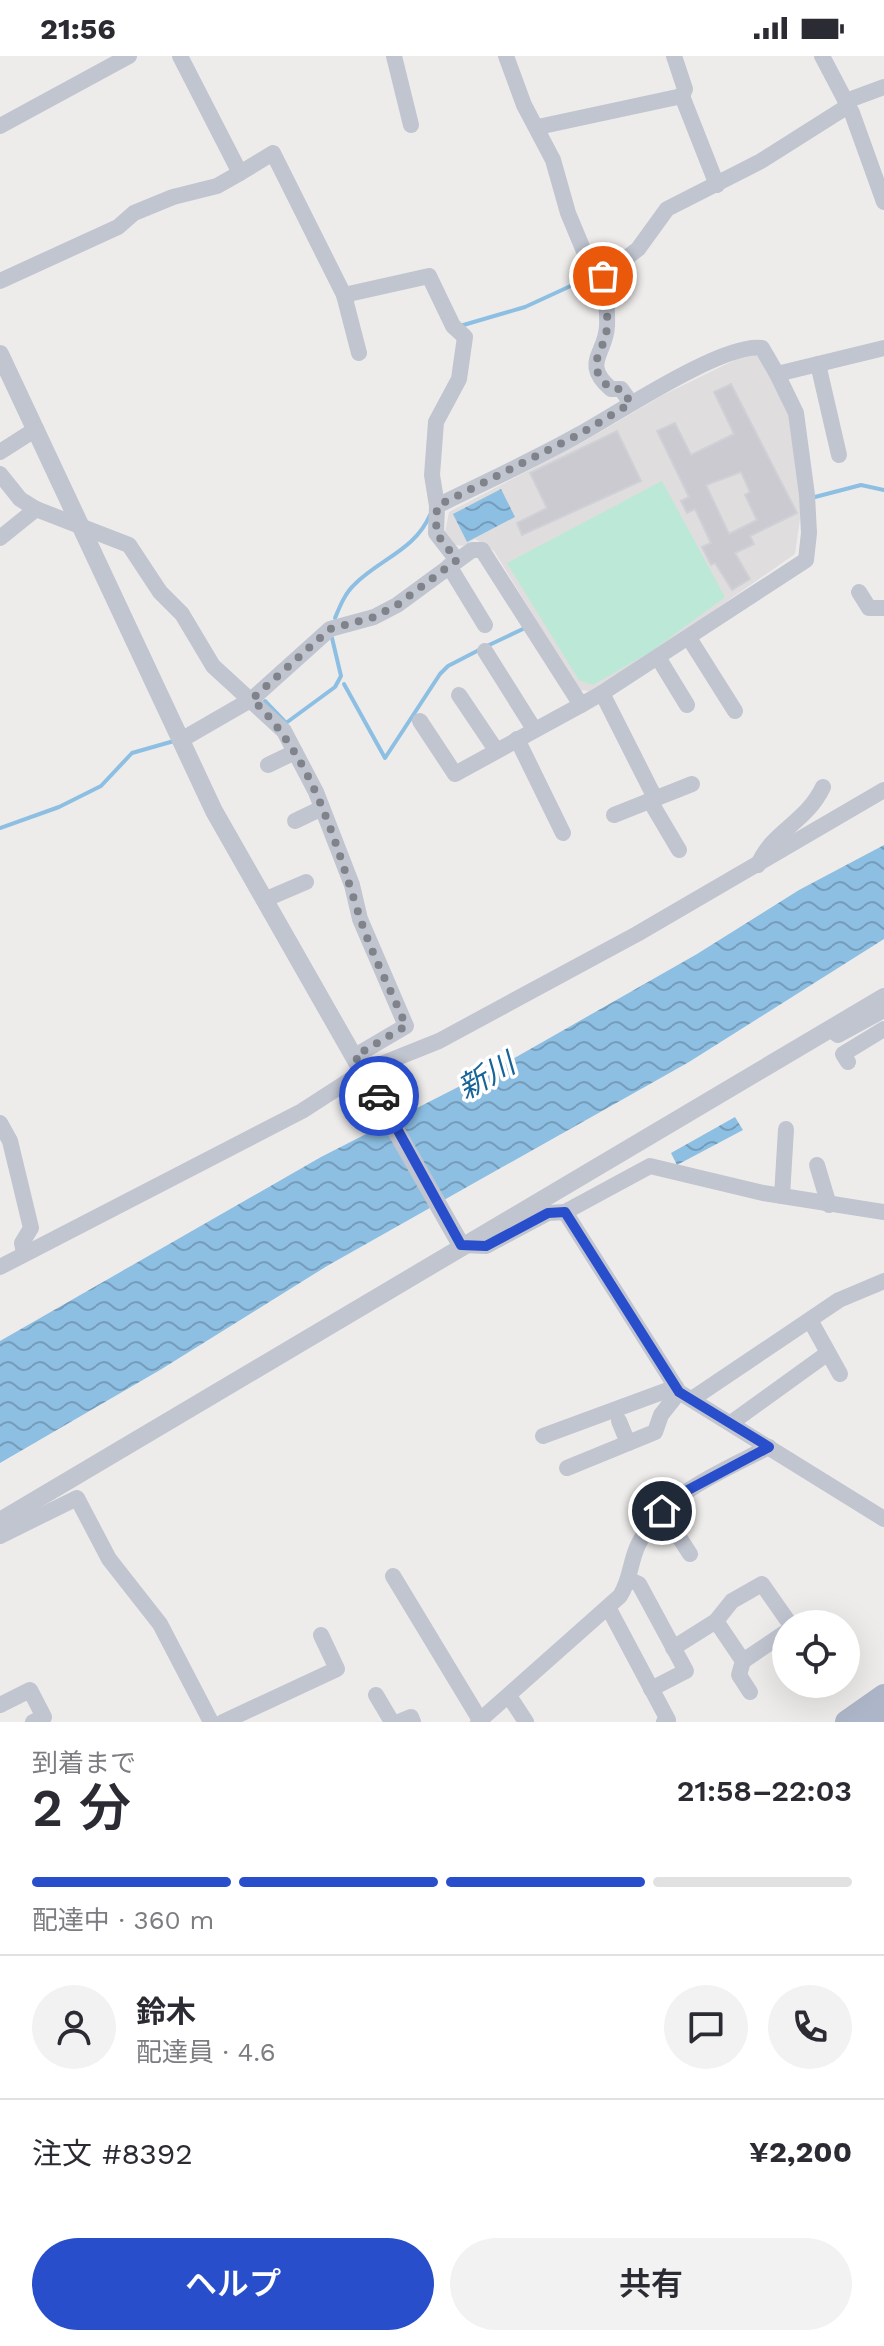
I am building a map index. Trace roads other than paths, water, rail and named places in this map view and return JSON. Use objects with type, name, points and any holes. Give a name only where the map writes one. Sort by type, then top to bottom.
[{"type":"main road","points":[[847,1722],[884,1696]]},
{"type":"main road","points":[[877,1722],[884,1717]]},
{"type":"street","points":[[0,126],[129,56]]},
{"type":"street","points":[[180,56],[240,173]]},
{"type":"street","points":[[394,56],[411,125]]},
{"type":"street","points":[[506,56],[524,105],[538,127],[593,273],[603,276]]},
{"type":"street","points":[[674,56],[685,89],[682,96],[717,185]]},
{"type":"street","points":[[822,56],[847,103],[884,202]]},
{"type":"street","points":[[603,276],[638,249],[667,209],[717,185],[847,103],[884,87]]},
{"type":"street","points":[[538,127],[682,96]]},
{"type":"street","points":[[0,281],[118,227],[134,213],[173,197],[217,186],[273,153],[344,295],[359,353]]},
{"type":"street","points":[[344,295],[429,276],[453,326],[465,337],[459,379],[436,422],[432,475],[437,506],[436,533],[485,625]]},
{"type":"street","points":[[603,276],[607,330],[596,357],[598,372],[611,389],[621,389],[631,403]]},
{"type":"street","points":[[420,721],[455,774],[659,659],[806,560],[809,533],[796,413],[762,348],[748,346],[631,403],[580,434],[437,506]]},
{"type":"street","points":[[777,374],[884,348]]},
{"type":"street","points":[[0,354],[214,811],[460,1243]]},
{"type":"street","points":[[818,364],[839,455]]},
{"type":"street","points":[[0,452],[36,429]]},
{"type":"street","points":[[0,474],[20,499],[36,509],[129,545],[160,592],[182,614],[213,666],[284,731],[322,808],[352,885],[360,919],[406,1026],[302,1111],[0,1267]]},
{"type":"street","points":[[0,538],[36,509]]},
{"type":"street","points":[[181,740],[252,699],[330,629],[374,617],[397,605],[472,550],[482,550],[581,705]]},
{"type":"street","points":[[859,592],[869,608],[884,608]]},
{"type":"street","points":[[689,638],[735,711]]},
{"type":"street","points":[[485,651],[534,729]]},
{"type":"street","points":[[659,659],[687,705]]},
{"type":"street","points":[[602,693],[679,850]]},
{"type":"street","points":[[459,695],[496,750]]},
{"type":"street","points":[[517,739],[563,833]]},
{"type":"street","points":[[268,765],[295,752]]},
{"type":"street","points":[[614,815],[692,784]]},
{"type":"street","points":[[758,865],[765,848],[813,808],[823,787]]},
{"type":"street","points":[[359,1064],[439,1041],[758,865],[884,790]]},
{"type":"street","points":[[295,821],[322,808]]},
{"type":"street","points":[[264,900],[306,882]]},
{"type":"street","points":[[0,1521],[460,1243],[884,997]]},
{"type":"street","points":[[830,1029],[838,1035],[884,1010]]},
{"type":"street","points":[[848,1062],[843,1054],[884,1029]]},
{"type":"street","points":[[0,1123],[10,1141],[31,1228],[22,1243],[24,1253]]},
{"type":"street","points":[[782,1196],[786,1129]]},
{"type":"street","points":[[817,1165],[829,1205]]},
{"type":"street","points":[[460,1243],[486,1246],[548,1213],[565,1212],[650,1166],[782,1196],[884,1212]]},
{"type":"street","points":[[565,1212],[682,1393],[884,1519]]},
{"type":"street","points":[[543,1436],[682,1393],[810,1320],[839,1300],[884,1281]]},
{"type":"street","points":[[810,1320],[840,1374]]},
{"type":"street","points":[[731,1423],[828,1353]]},
{"type":"street","points":[[567,1467],[655,1432],[661,1415],[682,1393]]},
{"type":"street","points":[[619,1421],[628,1443]]},
{"type":"street","points":[[393,1576],[479,1721],[609,1609],[630,1580],[637,1547],[662,1511],[688,1490],[769,1447]]},
{"type":"street","points":[[0,1536],[77,1498],[109,1559],[160,1624],[211,1722]]},
{"type":"street","points":[[662,1511],[690,1554]]},
{"type":"street","points":[[630,1580],[639,1584],[686,1671],[651,1689]]},
{"type":"street","points":[[673,1648],[716,1621],[732,1601],[762,1584],[780,1610]]},
{"type":"street","points":[[609,1609],[668,1720],[664,1722]]},
{"type":"street","points":[[716,1621],[743,1661]]},
{"type":"street","points":[[223,1722],[337,1669],[321,1635]]},
{"type":"street","points":[[750,1692],[739,1675],[743,1661],[772,1641]]},
{"type":"street","points":[[0,1705],[30,1690],[44,1717],[33,1722]]},
{"type":"street","points":[[376,1695],[392,1722]]},
{"type":"street","points":[[509,1696],[526,1722]]},
{"type":"street","points":[[399,1722],[411,1717],[413,1722]]},
{"type":"water","points":[[501,489],[515,517],[467,542],[453,514]]},
{"type":"water","name":"新川","points":[[884,845],[884,939],[689,1062],[327,1266],[160,1370],[0,1463],[0,1341],[321,1157],[511,1060],[697,954],[799,890]]},
{"type":"water","points":[[735,1117],[743,1130],[677,1165],[671,1153]]},
{"type":"waterway","points":[[460,326],[525,307],[588,278]]},
{"type":"waterway","points":[[815,497],[861,485],[884,490]]},
{"type":"waterway","points":[[335,618],[351,588],[406,546],[430,515]]},
{"type":"waterway","points":[[487,646],[525,628]]},
{"type":"waterway","points":[[265,701],[286,723],[335,687],[341,676],[332,638]]},
{"type":"waterway","points":[[344,684],[385,758],[440,674],[448,666],[479,650]]},
{"type":"waterway","points":[[0,828],[59,807],[101,786],[132,753],[174,741]]}]
